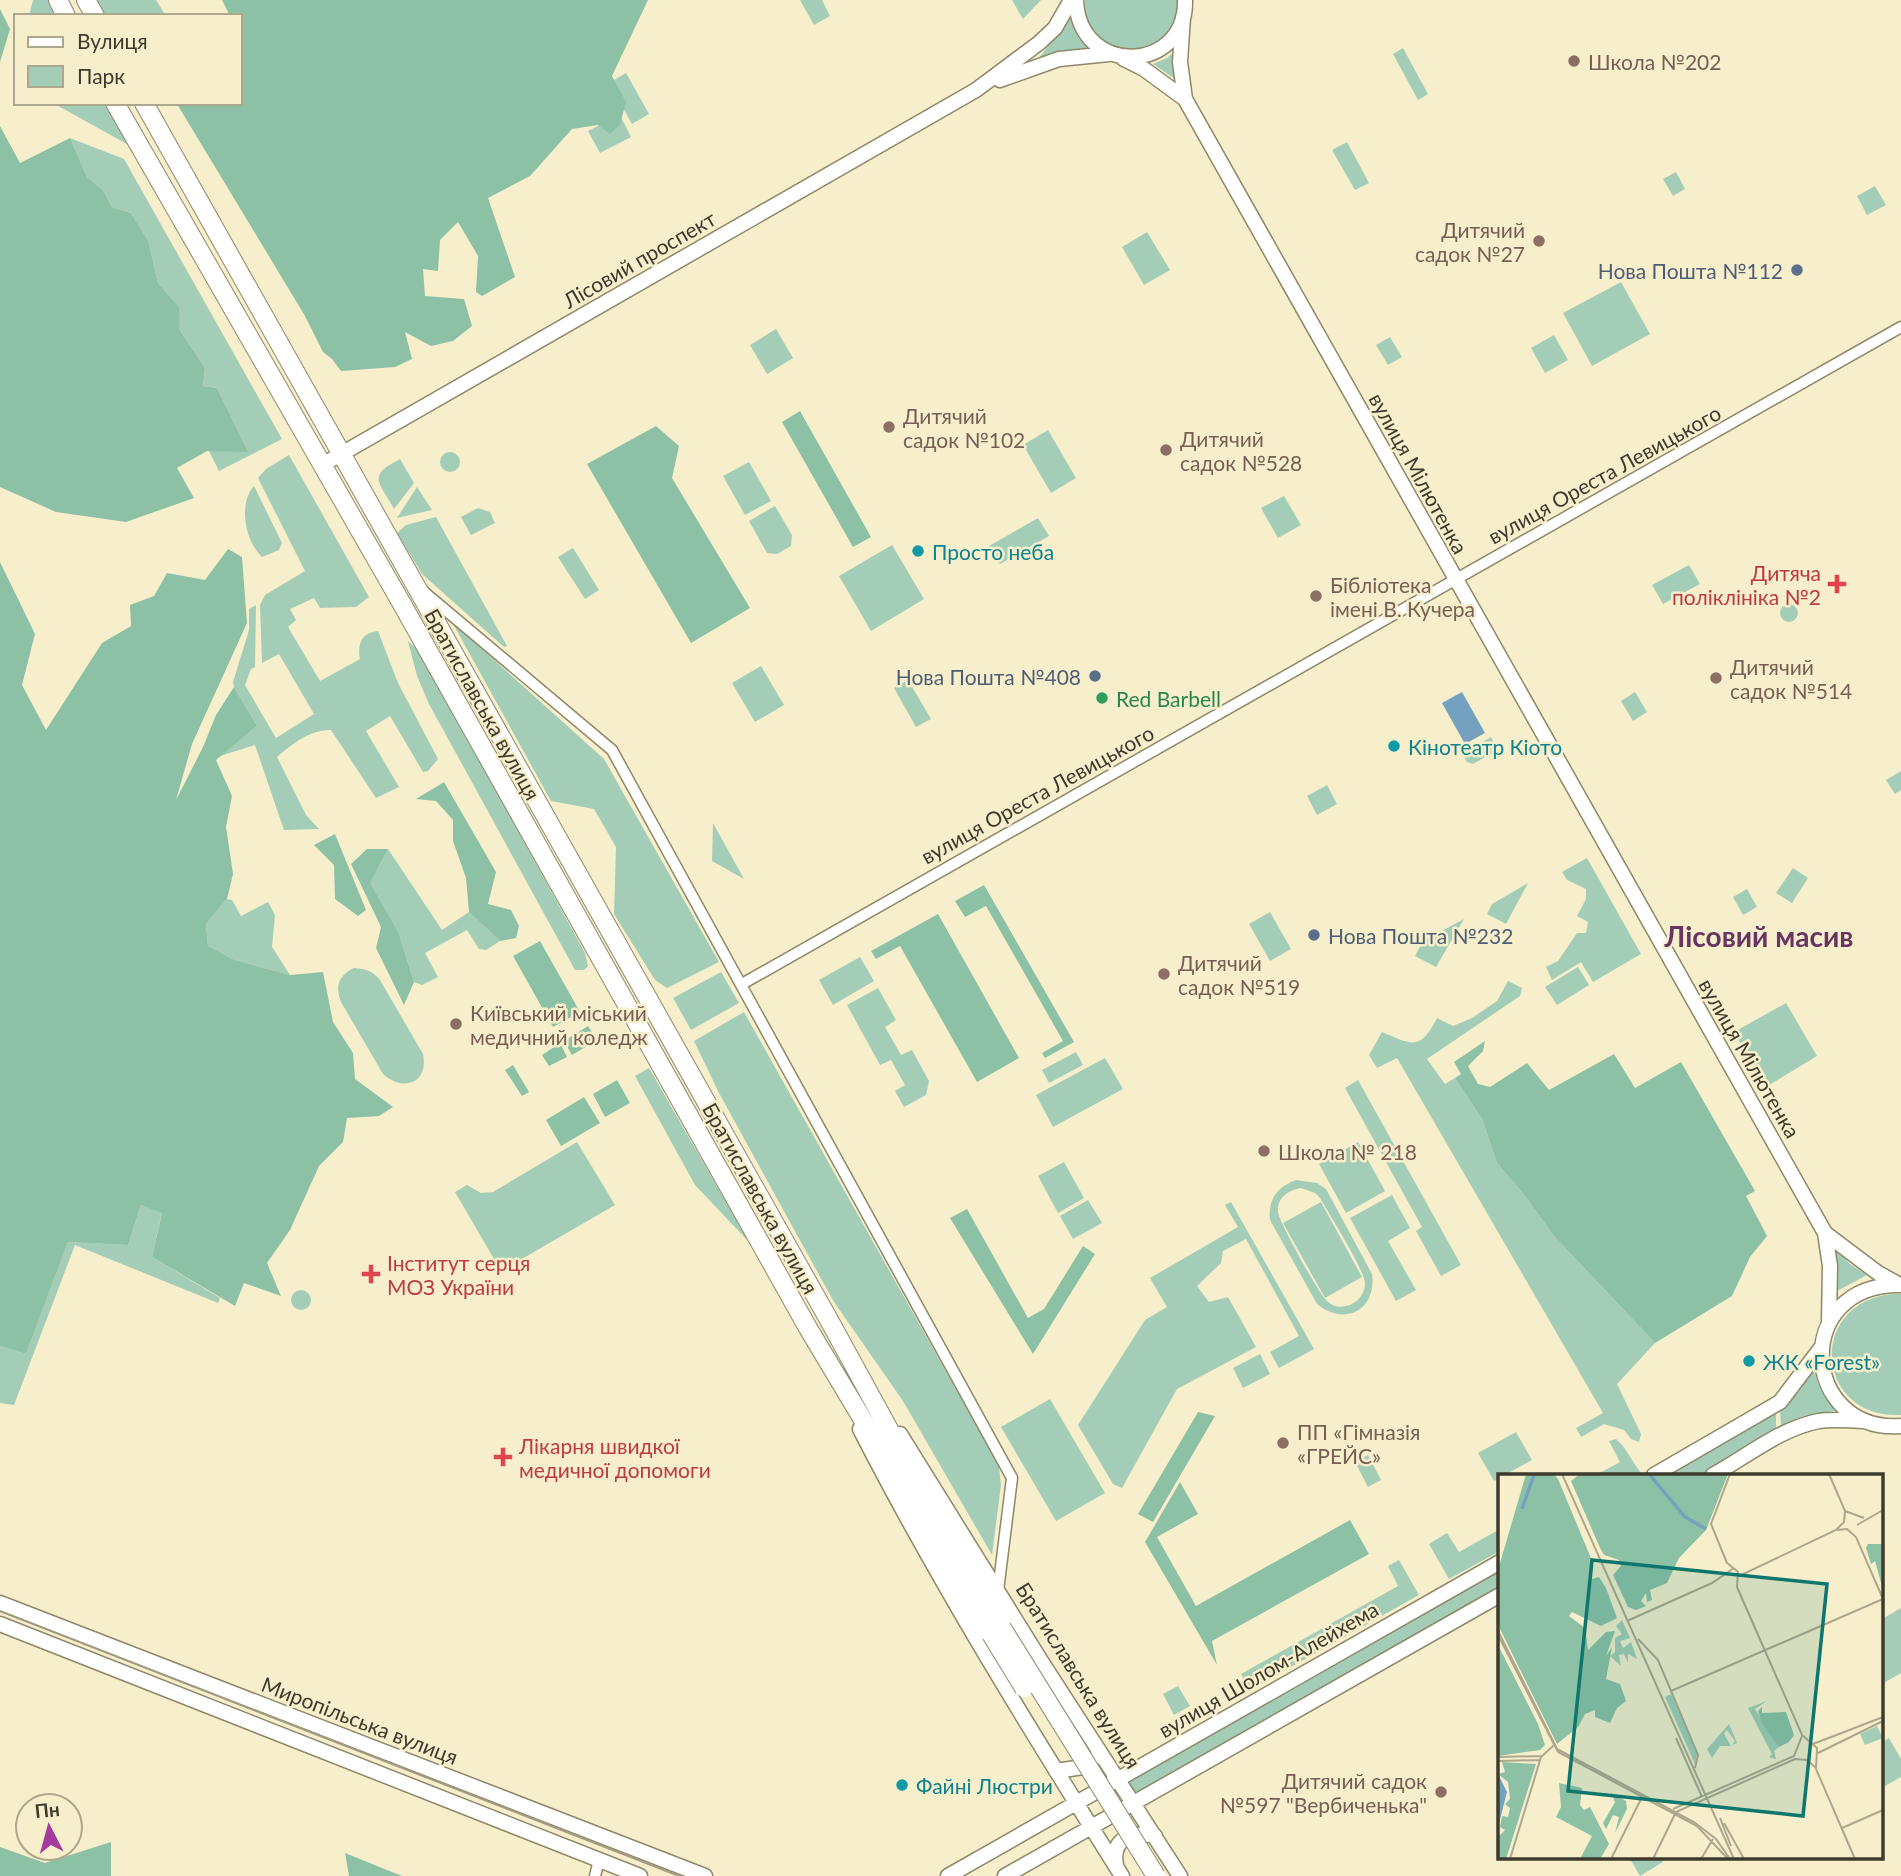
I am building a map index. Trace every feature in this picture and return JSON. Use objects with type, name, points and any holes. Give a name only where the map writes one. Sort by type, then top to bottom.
[{"type":"main road","name":"Братиславська вулиця","points":[[117,105],[808,1328],[996,1631],[1143,1876]]},
{"type":"main road","name":"Братиславська вулиця","points":[[145,105],[830,1320],[960,1559],[996,1631],[1156,1876]]},
{"type":"street","name":"Лісовий проспект","points":[[322,465],[976,90],[1040,43],[1055,28],[1071,0]]},
{"type":"street","name":"вулиця Мілютенка","points":[[1076,0],[1082,29],[1092,42],[1144,69],[1185,99]]},
{"type":"street","name":"Лісовий проспект","points":[[976,90],[1059,59],[1142,56],[1157,51],[1179,29],[1186,6]]},
{"type":"street","name":"вулиця Мілютенка","points":[[1186,6],[1180,62],[1185,99],[1825,1233],[1830,1266],[1829,1322]]},
{"type":"street","name":"вулиця Ореста Левицького","points":[[742,984],[1901,327]]},
{"type":"street","points":[[415,585],[612,750],[1012,1478],[998,1591]]},
{"type":"street","name":"вулиця Мілютенка","points":[[1825,1233],[1878,1273],[1900,1285]]},
{"type":"street","points":[[1656,1474],[1780,1402],[1821,1348],[1829,1322],[1842,1305],[1859,1293],[1879,1285],[1900,1285]]},
{"type":"street","name":"Братиславська вулиця","points":[[830,1320],[998,1591],[1180,1876]]},
{"type":"street","name":"Братиславська вулиця","points":[[808,1328],[906,1520],[1119,1872]]},
{"type":"street","points":[[1821,1348],[1823,1371],[1831,1392],[1846,1410],[1866,1421]]},
{"type":"street","points":[[1715,1474],[1794,1429],[1816,1421],[1866,1421],[1897,1428]]},
{"type":"street","name":"вулиця Шолом-Алейхема","points":[[948,1876],[1498,1563]]},
{"type":"street","points":[[1005,1876],[1498,1596]]},
{"type":"street","name":"Миропільська вулиця","points":[[0,1603],[705,1876]]},
{"type":"street","name":"Миропільська вулиця","points":[[0,1624],[640,1876]]},
{"type":"street","points":[[1056,1771],[1072,1770],[1092,1761],[1096,1751],[1094,1743]]},
{"type":"street","points":[[1119,1872],[1114,1854],[1119,1844],[1126,1838],[1142,1833],[1155,1836]]},
{"type":"street","points":[[595,1876],[599,1860]]},
{"type":"green space","points":[[33,0],[50,0],[58,14],[30,14]]},
{"type":"green space","points":[[95,0],[156,0],[165,14],[103,14]]},
{"type":"green space","points":[[222,0],[648,0],[612,76],[626,102],[620,125],[610,134],[598,125],[572,129],[530,176],[488,198],[515,277],[482,296],[476,292],[478,256],[458,222],[440,240],[438,271],[423,269],[425,296],[464,299],[472,326],[453,341],[431,346],[405,332],[412,359],[395,367],[341,371],[323,352],[305,316],[178,105],[242,105],[242,14],[229,14]]},
{"type":"green space","points":[[800,0],[822,0],[830,16],[814,25]]},
{"type":"green space","points":[[1012,0],[1041,0],[1023,19]]},
{"type":"green space","points":[[1085,0],[1178,0],[1175,22],[1164,37],[1149,47],[1132,50],[1114,47],[1099,38],[1088,22]]},
{"type":"green space","points":[[0,9],[10,29],[0,62]]},
{"type":"green space","points":[[1070,18],[1078,37],[1090,48],[1068,50],[1038,59]]},
{"type":"green space","points":[[1403,48],[1428,94],[1418,100],[1393,54]]},
{"type":"green space","points":[[1177,49],[1179,77],[1175,79],[1153,64],[1167,58]]},
{"type":"green space","points":[[626,73],[649,114],[632,124],[609,83]]},
{"type":"green space","points":[[57,105],[109,105],[134,148]]},
{"type":"green space","points":[[620,115],[631,137],[600,153],[588,131]]},
{"type":"green space","points":[[0,126],[20,163],[70,138],[87,177],[103,190],[112,207],[131,213],[148,240],[158,283],[179,307],[179,329],[205,368],[203,386],[217,388],[248,452],[207,451],[177,468],[194,498],[126,522],[56,512],[0,487]]},
{"type":"green space","points":[[70,138],[124,159],[282,439],[219,471],[209,451],[247,451],[217,388],[203,386],[205,368],[179,329],[179,307],[158,283],[148,240],[131,213],[112,207],[103,190],[87,177]]},
{"type":"green space","points":[[1347,142],[1369,183],[1355,190],[1332,150]]},
{"type":"green space","points":[[1676,172],[1685,189],[1673,196],[1663,179]]},
{"type":"green space","points":[[1875,186],[1886,205],[1867,215],[1857,196]]},
{"type":"green space","points":[[1147,232],[1170,270],[1144,285],[1122,247]]},
{"type":"green space","points":[[1621,282],[1650,334],[1592,366],[1563,313]]},
{"type":"green space","points":[[776,329],[793,358],[767,374],[750,345]]},
{"type":"green space","points":[[1554,335],[1568,360],[1545,373],[1531,348]]},
{"type":"green space","points":[[1390,337],[1402,357],[1388,365],[1376,345]]},
{"type":"green space","points":[[800,411],[871,537],[853,547],[782,422]]},
{"type":"green space","points":[[656,426],[679,446],[672,478],[750,608],[691,643],[587,464]]},
{"type":"green space","points":[[1048,430],[1076,478],[1051,493],[1023,445]]},
{"type":"green space","points":[[450,452],[457,455],[460,462],[457,469],[450,472],[443,469],[440,462],[443,455]]},
{"type":"green space","points":[[289,455],[369,597],[356,607],[320,608],[314,598],[290,609],[296,620],[288,627],[320,681],[360,659],[359,648],[364,636],[378,631],[398,683],[438,759],[428,771],[423,772],[390,716],[366,731],[399,787],[376,798],[331,730],[302,738],[277,757],[306,815],[319,829],[284,830],[255,745],[220,756],[257,726],[233,682],[249,630],[249,609],[256,605],[255,667],[251,669],[245,685],[276,738],[314,714],[279,654],[262,663],[260,605],[265,595],[305,571],[258,478],[266,469]]},
{"type":"green space","points":[[400,459],[414,483],[394,509],[380,485],[379,475]]},
{"type":"green space","points":[[749,462],[771,501],[745,515],[723,476]]},
{"type":"green space","points":[[254,486],[282,543],[279,550],[262,557],[251,542],[246,522],[246,502]]},
{"type":"green space","points":[[417,487],[432,510],[397,518]]},
{"type":"green space","points":[[1284,496],[1301,525],[1278,538],[1261,508]]},
{"type":"green space","points":[[775,506],[792,535],[791,546],[777,554],[767,553],[749,521]]},
{"type":"green space","points":[[478,508],[490,512],[495,523],[471,535],[461,517]]},
{"type":"green space","points":[[436,517],[507,646],[504,647],[422,574],[397,533],[406,525]]},
{"type":"green space","points":[[1038,518],[1049,536],[1000,564],[989,546]]},
{"type":"green space","points":[[892,545],[924,599],[871,631],[839,576]]},
{"type":"green space","points":[[573,548],[599,590],[585,599],[558,557]]},
{"type":"green space","points":[[228,549],[242,557],[247,623],[192,744],[176,800],[216,715],[234,687],[257,726],[216,760],[232,796],[226,827],[233,874],[227,899],[206,924],[208,946],[235,960],[290,975],[323,972],[333,1022],[353,1053],[355,1079],[393,1107],[379,1116],[347,1118],[343,1142],[319,1166],[290,1230],[267,1263],[281,1296],[244,1283],[235,1306],[152,1257],[162,1213],[141,1205],[128,1245],[68,1242],[26,1354],[0,1346],[0,562],[35,634],[22,685],[46,730],[102,643],[131,626],[130,605],[154,596],[167,573],[205,580]]},
{"type":"green space","points":[[1689,565],[1700,584],[1663,604],[1652,585]]},
{"type":"green space","points":[[1789,604],[1795,607],[1798,613],[1795,619],[1789,622],[1783,619],[1780,613],[1783,607]]},
{"type":"green space","points":[[452,622],[604,759],[719,962],[667,988],[655,980],[614,914],[616,847],[594,809],[551,801]]},
{"type":"green space","points":[[408,641],[421,653],[585,953],[588,966],[584,970],[575,970],[429,704],[417,676]]},
{"type":"green space","points":[[761,666],[784,705],[755,722],[732,683]]},
{"type":"green space","points":[[908,680],[931,719],[916,727],[894,688]]},
{"type":"green space","points":[[1635,692],[1647,712],[1633,721],[1621,701]]},
{"type":"green space","points":[[1491,737],[1498,750],[1473,764],[1467,762],[1462,754]]},
{"type":"green space","points":[[1901,771],[1901,790],[1895,794],[1886,780]]},
{"type":"green space","points":[[444,782],[496,872],[488,904],[511,910],[519,926],[516,938],[500,941],[469,912],[466,878],[453,841],[453,820],[436,801],[416,799]]},
{"type":"green space","points":[[1327,785],[1337,804],[1317,815],[1307,796]]},
{"type":"green space","points":[[713,823],[744,879],[712,861]]},
{"type":"green space","points":[[335,834],[366,910],[358,916],[335,899],[334,865],[314,845]]},
{"type":"green space","points":[[367,849],[388,849],[370,883],[399,934],[414,982],[404,1005],[376,948],[381,927],[351,864]]},
{"type":"green space","points":[[388,849],[442,930],[469,912],[500,941],[486,950],[479,949],[467,930],[425,953],[438,977],[422,985],[414,982],[399,934],[363,879],[377,870]]},
{"type":"green space","points":[[1587,858],[1641,954],[1593,982],[1581,962],[1552,980],[1546,967],[1558,961],[1577,933],[1586,933],[1588,922],[1577,916],[1586,899],[1586,889],[1567,880],[1562,872]]},
{"type":"green space","points":[[1793,868],[1808,878],[1792,903],[1776,893]]},
{"type":"green space","points":[[1528,883],[1506,924],[1487,914],[1492,904]]},
{"type":"green space","points":[[984,885],[1074,1042],[1045,1058],[1042,1053],[1063,1041],[986,906],[965,917],[955,901]]},
{"type":"green space","points":[[1747,889],[1757,907],[1743,915],[1733,897]]},
{"type":"green space","points":[[227,899],[232,900],[241,916],[268,902],[275,915],[272,947],[290,975],[235,960],[208,946],[206,924]]},
{"type":"green space","points":[[1270,912],[1291,949],[1270,961],[1249,924]]},
{"type":"green space","points":[[938,914],[1019,1058],[977,1082],[900,946],[876,959],[871,951]]},
{"type":"green space","points":[[1464,919],[1436,967],[1415,956],[1423,941]]},
{"type":"green space","points":[[540,941],[580,1012],[553,1027],[513,956]]},
{"type":"green space","points":[[860,957],[874,981],[833,1005],[819,980]]},
{"type":"green space","points":[[1578,967],[1589,985],[1557,1005],[1545,987]]},
{"type":"green space","points":[[354,968],[369,971],[380,980],[423,1054],[422,1072],[413,1082],[399,1083],[383,1074],[341,1002],[339,982],[344,974]]},
{"type":"green space","points":[[721,972],[739,1003],[691,1030],[673,998]]},
{"type":"green space","points":[[1508,981],[1522,988],[1520,996],[1427,1059],[1445,1084],[1455,1078],[1482,1119],[1497,1163],[1553,1235],[1655,1343],[1617,1384],[1641,1434],[1639,1442],[1631,1439],[1624,1430],[1604,1424],[1581,1437],[1576,1428],[1603,1413],[1397,1058],[1377,1068],[1369,1055],[1382,1032],[1401,1040],[1415,1042],[1426,1036],[1437,1018],[1453,1026],[1472,1018],[1497,1001]]},
{"type":"green space","points":[[878,988],[896,1020],[885,1027],[901,1055],[912,1050],[929,1081],[926,1095],[904,1107],[895,1091],[905,1085],[891,1060],[880,1065],[847,1005]]},
{"type":"green space","points":[[1786,1003],[1817,1056],[1766,1087],[1734,1032]]},
{"type":"green space","points":[[744,1012],[999,1466],[1001,1485],[992,1555],[903,1401],[834,1302],[719,1093],[694,1041]]},
{"type":"green space","points":[[588,1026],[597,1040],[572,1055],[564,1041]]},
{"type":"green space","points":[[1485,1041],[1483,1051],[1468,1066],[1478,1084],[1490,1087],[1527,1063],[1549,1090],[1614,1054],[1635,1088],[1681,1062],[1755,1191],[1746,1196],[1767,1236],[1750,1257],[1732,1296],[1655,1343],[1553,1235],[1497,1163],[1482,1119],[1455,1078],[1461,1074],[1454,1062]]},
{"type":"green space","points":[[560,1043],[567,1057],[549,1066],[542,1055]]},
{"type":"green space","points":[[1076,1052],[1083,1065],[1049,1083],[1042,1070]]},
{"type":"green space","points":[[1105,1058],[1123,1089],[1053,1127],[1036,1095]]},
{"type":"green space","points":[[513,1065],[529,1092],[522,1096],[505,1070]]},
{"type":"green space","points":[[649,1068],[749,1242],[695,1185],[635,1076]]},
{"type":"green space","points":[[617,1080],[630,1103],[605,1117],[593,1094]]},
{"type":"green space","points":[[1358,1080],[1461,1265],[1441,1276],[1416,1231],[1422,1227],[1345,1088]]},
{"type":"green space","points":[[584,1097],[600,1123],[561,1146],[546,1120]]},
{"type":"green space","points":[[577,1142],[615,1205],[501,1271],[455,1192],[467,1185],[481,1193],[493,1192]]},
{"type":"green space","points":[[1358,1142],[1385,1191],[1346,1213],[1319,1164]]},
{"type":"green space","points":[[1064,1162],[1084,1198],[1058,1213],[1038,1176]]},
{"type":"green space","points":[[1296,1180],[1317,1183],[1326,1189],[1372,1274],[1369,1297],[1357,1311],[1338,1314],[1317,1304],[1270,1220],[1272,1200],[1279,1190]],"holes":[[[1301,1188],[1315,1193],[1346,1241],[1365,1283],[1364,1291],[1357,1301],[1343,1307],[1329,1303],[1323,1296],[1292,1243],[1278,1212],[1281,1199],[1292,1191]]]},
{"type":"green space","points":[[1392,1195],[1410,1228],[1388,1241],[1416,1290],[1396,1301],[1350,1218]]},
{"type":"green space","points":[[1088,1200],[1102,1223],[1073,1239],[1060,1216]]},
{"type":"green space","points":[[1231,1202],[1314,1349],[1279,1368],[1270,1352],[1299,1336],[1246,1239],[1223,1251],[1221,1263],[1197,1286],[1209,1302],[1228,1297],[1256,1347],[1177,1389],[1122,1488],[1113,1484],[1078,1425],[1145,1320],[1167,1307],[1150,1278],[1238,1227],[1225,1205]]},
{"type":"green space","points":[[1321,1202],[1362,1277],[1325,1298],[1283,1223]]},
{"type":"green space","points":[[141,1205],[162,1212],[152,1257],[220,1298],[218,1303],[75,1245],[14,1405],[0,1403],[0,1346],[26,1354],[68,1242],[128,1245]]},
{"type":"green space","points":[[967,1209],[1028,1318],[1044,1309],[1083,1246],[1095,1254],[1033,1354],[950,1218]]},
{"type":"green space","points":[[1832,1245],[1850,1264],[1867,1275],[1837,1291]]},
{"type":"green space","points":[[301,1290],[308,1293],[311,1300],[308,1307],[301,1310],[294,1307],[291,1300],[294,1293]]},
{"type":"green space","points":[[1901,1294],[1901,1415],[1872,1411],[1851,1399],[1838,1381],[1832,1359],[1834,1337],[1845,1317],[1864,1302]]},
{"type":"green space","points":[[1260,1354],[1270,1374],[1243,1388],[1233,1368]]},
{"type":"green space","points":[[1814,1368],[1818,1384],[1835,1411],[1803,1416],[1781,1426],[1780,1409],[1800,1390]]},
{"type":"green space","points":[[1050,1399],[1105,1493],[1056,1521],[1001,1427]]},
{"type":"green space","points":[[1776,1411],[1776,1428],[1703,1474],[1657,1474]]},
{"type":"green space","points":[[1198,1412],[1215,1416],[1153,1522],[1138,1514]]},
{"type":"green space","points":[[1516,1432],[1532,1460],[1507,1474],[1498,1474],[1498,1479],[1494,1481],[1478,1453]]},
{"type":"green space","points":[[1616,1439],[1623,1446],[1640,1472],[1598,1474],[1620,1462],[1609,1441]]},
{"type":"green space","points":[[1368,1455],[1381,1480],[1368,1487],[1355,1462]]},
{"type":"green space","points":[[1180,1482],[1198,1514],[1157,1537],[1196,1606],[1350,1520],[1369,1554],[1212,1641],[1217,1665],[1145,1542]]},
{"type":"green space","points":[[1498,1530],[1498,1552],[1449,1579],[1429,1544],[1447,1533],[1459,1552]]},
{"type":"green space","points":[[1399,1560],[1419,1595],[1250,1690],[1241,1674],[1398,1586],[1388,1566]]},
{"type":"green space","points":[[1498,1563],[1498,1596],[1133,1803],[1118,1780]]},
{"type":"green space","points":[[1901,1608],[1901,1673],[1884,1683],[1884,1618]]},
{"type":"green space","points":[[1178,1686],[1190,1706],[1174,1715],[1163,1694]]},
{"type":"green space","points":[[1889,1738],[1901,1759],[1901,1777],[1885,1786],[1884,1783],[1884,1741]]},
{"type":"green space","points":[[111,1842],[111,1876],[0,1876],[0,1847],[14,1852],[14,1862],[84,1862],[84,1851]]},
{"type":"green space","points":[[345,1853],[402,1876],[349,1876]]},
{"type":"green space","points":[[1630,1858],[1661,1858],[1663,1862],[1640,1876]]},
{"type":"water","points":[[1462,692],[1485,733],[1465,744],[1442,703]]},
{"type":"tram line","points":[[0,1611],[679,1876]]},
{"type":"place","name":"Школа №202","points":[[1574,61]]},
{"type":"place","name":"Дитячий садок №27","points":[[1539,241]]},
{"type":"place","name":"Нова Пошта №112","points":[[1797,270]]},
{"type":"place","name":"Дитячий садок №102","points":[[889,427]]},
{"type":"place","name":"Дитячий садок №528","points":[[1166,450]]},
{"type":"place","name":"Просто неба","points":[[918,551]]},
{"type":"place","name":"Дитяча поліклініка №2","points":[[1837,584]]},
{"type":"place","name":"Бібліотека імені В. Кучера","points":[[1316,596]]},
{"type":"place","name":"Нова Пошта №408","points":[[1095,676]]},
{"type":"place","name":"Дитячий садок №514","points":[[1716,678]]},
{"type":"place","name":"Red Barbell","points":[[1102,698]]},
{"type":"place","name":"Кінотеатр Кіото","points":[[1394,746]]},
{"type":"place","name":"Нова Пошта №232","points":[[1314,935]]},
{"type":"place","name":"Дитячий садок №519","points":[[1164,974]]},
{"type":"place","name":"Київський міський медичний коледж","points":[[456,1024]]},
{"type":"place","name":"Школа № 218","points":[[1264,1151]]},
{"type":"place","name":"Інститут серця МОЗ України","points":[[371,1274]]},
{"type":"place","name":"ЖК «Forest»","points":[[1749,1361]]},
{"type":"place","name":"ПП «Гімназія «ГРЕЙС»","points":[[1283,1443]]},
{"type":"place","name":"Лікарня швидкої медичної допомоги","points":[[503,1457]]},
{"type":"place","name":"Файні Люстри","points":[[902,1785]]},
{"type":"place","name":"Дитячий садок №597 \"Вербиченька\"","points":[[1441,1792]]},
{"type":"district","name":"Лісовий масив","points":[[1759,936]]}]
